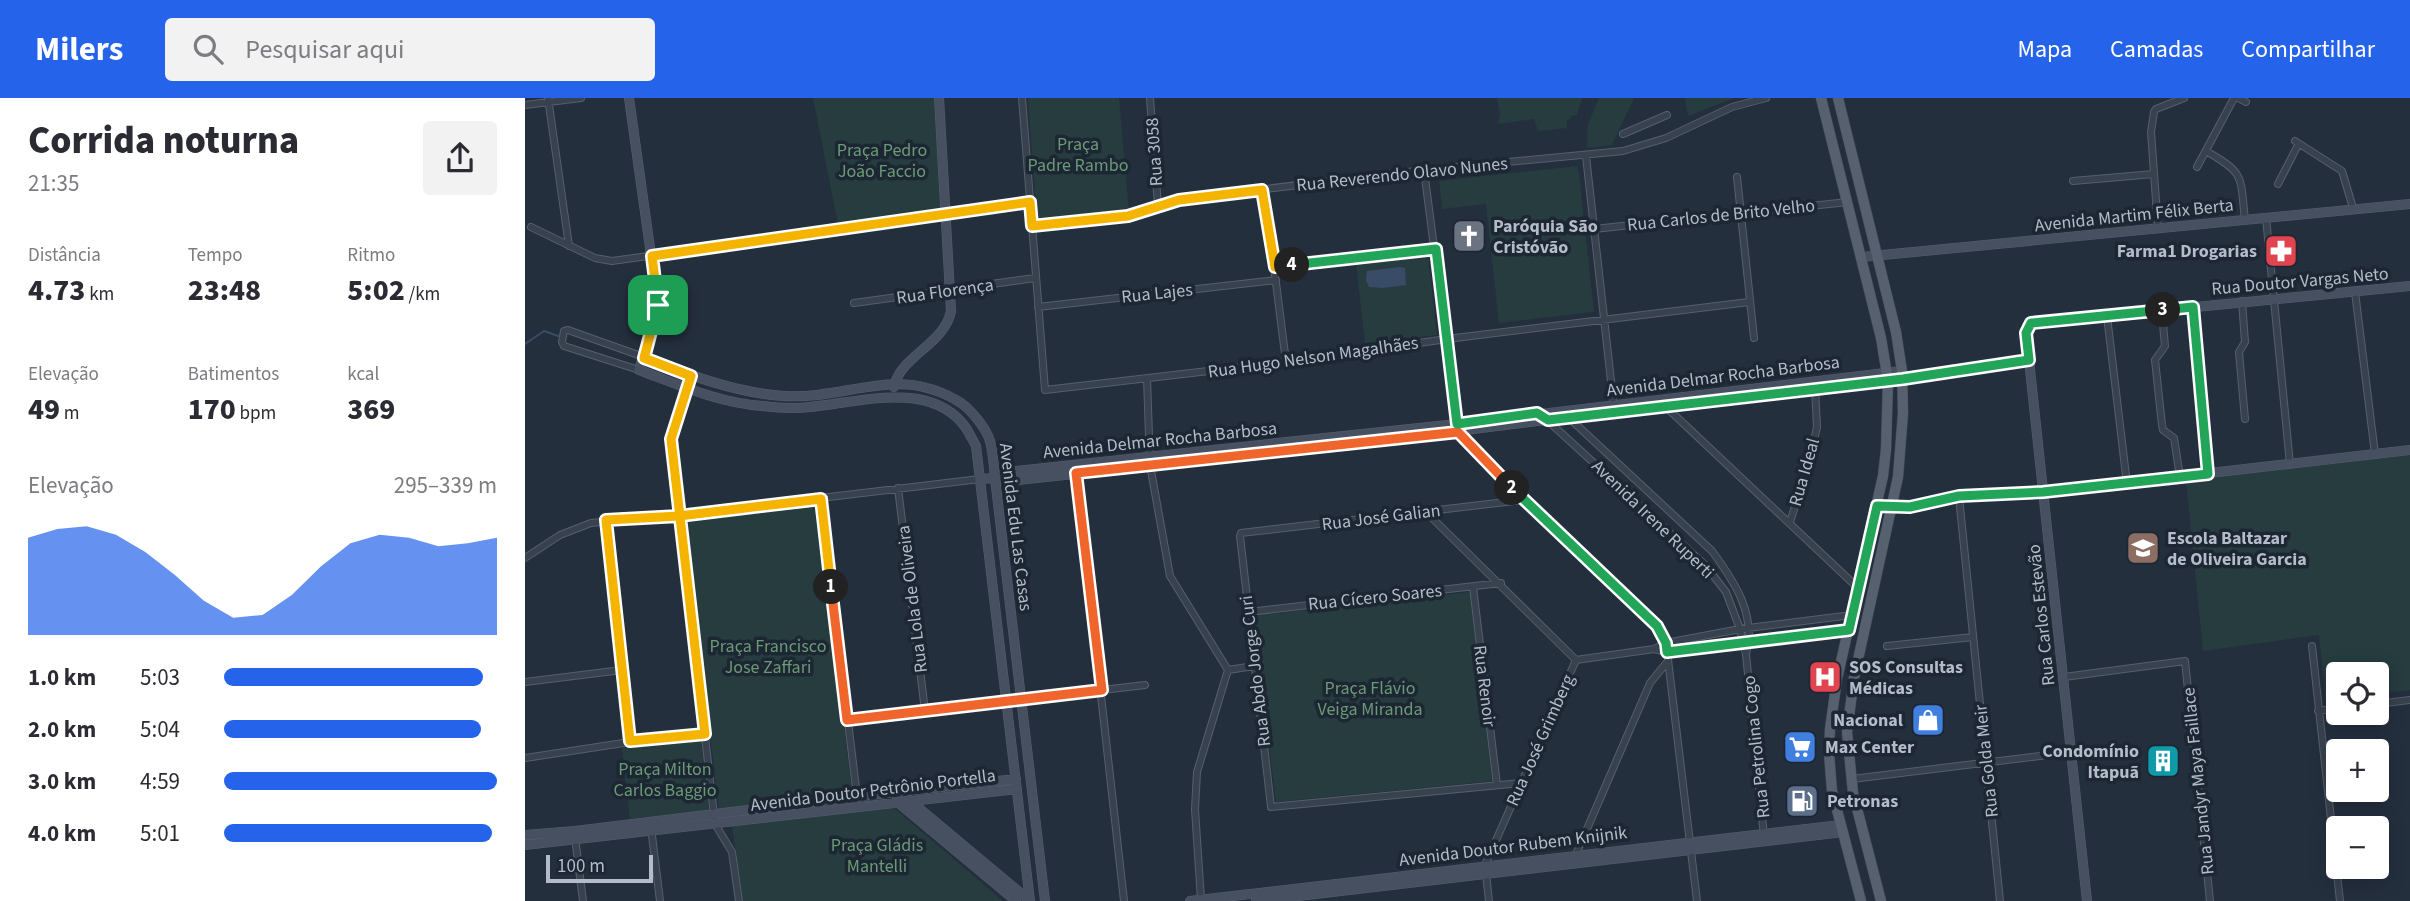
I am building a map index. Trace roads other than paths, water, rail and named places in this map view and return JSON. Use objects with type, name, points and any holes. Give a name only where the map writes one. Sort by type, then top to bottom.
[{"type":"main road","points":[[1821,98],[1862,257],[1887,377],[1886,449],[1877,506],[1837,679],[1829,729],[1830,773],[1861,901]]},
{"type":"main road","points":[[1838,98],[1878,254],[1903,375],[1902,447],[1892,507],[1854,678],[1847,732],[1853,793],[1881,901]]},
{"type":"street","points":[[525,105],[548,100],[581,98]]},
{"type":"street","points":[[629,98],[658,305],[639,370]]},
{"type":"street","points":[[893,396],[895,383],[901,372],[946,327],[951,311],[952,290],[939,98]]},
{"type":"street","points":[[1021,98],[1038,306]]},
{"type":"street","name":"Rua 3058","points":[[1150,98],[1158,206]]},
{"type":"street","name":"Rua Reverendo Olavo Nunes","points":[[1032,226],[1128,216],[1198,197],[1424,170],[1623,151],[1666,138],[1731,107],[1766,98]]},
{"type":"street","points":[[2158,228],[2151,132],[2154,112],[2184,98]]},
{"type":"street","points":[[2197,167],[2236,98],[2246,102]]},
{"type":"street","points":[[548,100],[569,246]]},
{"type":"street","points":[[1623,134],[1667,115]]},
{"type":"street","points":[[2278,184],[2297,143],[2342,171],[2353,208]]},
{"type":"street","points":[[2206,151],[2234,167],[2240,179],[2245,220]]},
{"type":"street","points":[[1586,156],[1614,409]]},
{"type":"street","points":[[1424,170],[1457,428],[1523,500],[1657,626],[1666,643],[1697,901]]},
{"type":"street","points":[[2073,181],[2154,174]]},
{"type":"street","points":[[1737,177],[1754,338]]},
{"type":"street","points":[[1262,190],[1275,267],[1286,362]]},
{"type":"street","points":[[531,227],[594,258],[612,261],[1030,202]]},
{"type":"street","name":"Rua Carlos de Brito Velho","points":[[1594,229],[1848,202]]},
{"type":"street","name":"Avenida Martim Félix Berta","points":[[1862,257],[2410,204]]},
{"type":"street","points":[[2266,218],[2290,464]]},
{"type":"street","points":[[1275,267],[1436,249]]},
{"type":"street","name":"Rua Florença","points":[[854,303],[1035,278]]},
{"type":"street","name":"Rua Lajes","points":[[1038,306],[1276,280]]},
{"type":"street","name":"Rua Doutor Vargas Neto","points":[[2028,326],[2031,323],[2410,286]]},
{"type":"street","points":[[2355,292],[2375,454]]},
{"type":"street","name":"Rua Hugo Nelson Magalhães","points":[[1038,306],[1045,390],[1286,362],[1447,339],[1749,302]]},
{"type":"street","points":[[2242,302],[2245,342],[2239,352],[2245,419]]},
{"type":"street","points":[[2193,307],[2208,474]]},
{"type":"street","points":[[2107,316],[2127,484]]},
{"type":"street","points":[[2163,324],[2165,346],[2155,360],[2162,425],[2163,430],[2174,438],[2180,477]]},
{"type":"street","name":"Rua Carlos Estevão","points":[[2028,326],[2029,360],[2087,901]]},
{"type":"street","name":"Avenida Edu Las Casas","points":[[1030,901],[977,446],[962,422],[936,405],[893,396],[812,407],[780,408],[733,403],[564,346],[564,331],[568,330],[691,376],[759,393],[812,396],[895,383],[931,388],[945,393],[969,409],[989,439],[1045,901]]},
{"type":"street","name":"Avenida Delmar Rocha Barbosa","points":[[980,479],[1008,481],[1149,455],[1548,420],[1656,399],[1815,385],[2029,360]]},
{"type":"street","points":[[691,376],[671,439],[715,824],[732,852],[739,901]]},
{"type":"street","points":[[1146,378],[1150,465],[1170,576],[1229,670],[1197,772],[1195,809],[1201,900]]},
{"type":"street","name":"Avenida Delmar Rocha Barbosa","points":[[1075,469],[1150,465],[1457,428],[1561,410],[1667,408],[1815,385]]},
{"type":"street","name":"Rua Ideal","points":[[1790,522],[1809,463],[1817,427],[1815,385]]},
{"type":"street","points":[[780,408],[782,396]]},
{"type":"street","points":[[1656,399],[1859,588]]},
{"type":"street","name":"Avenida Irene Ruperti","points":[[1561,410],[1711,551],[1741,594],[1749,628],[1746,642]]},
{"type":"street","name":"Avenida Irene Ruperti","points":[[1537,413],[1548,420],[1705,565],[1726,592],[1746,642]]},
{"type":"street","points":[[1877,506],[1910,507],[1959,496],[2127,484],[2410,450]]},
{"type":"street","points":[[1602,470],[1612,459]]},
{"type":"street","points":[[1075,469],[1124,901]]},
{"type":"street","points":[[525,558],[560,535],[606,520],[679,516],[980,479]]},
{"type":"street","name":"Rua Lola de Oliveira","points":[[898,488],[925,711]]},
{"type":"street","name":"Rua Golda Meir","points":[[1959,496],[2000,901]]},
{"type":"street","points":[[821,499],[857,796]]},
{"type":"street","name":"Rua José Galian","points":[[1240,534],[1523,500]]},
{"type":"street","points":[[1426,512],[1501,583],[1576,660],[1654,649],[1666,643],[1740,629],[1852,615]]},
{"type":"street","points":[[606,520],[630,741]]},
{"type":"street","points":[[1677,539],[1688,528]]},
{"type":"street","name":"Rua Abdo Jorge Curi","points":[[1240,534],[1271,807],[1497,785]]},
{"type":"street","name":"Rua Cícero Soares","points":[[1249,611],[1501,583]]},
{"type":"street","name":"Rua Renoir","points":[[1473,587],[1497,785]]},
{"type":"street","points":[[1654,649],[1667,652],[1849,630]]},
{"type":"street","points":[[1887,646],[1973,637]]},
{"type":"street","name":"Rua Petrolina Cogo","points":[[1746,642],[1764,837]]},
{"type":"street","points":[[2312,646],[2340,901]]},
{"type":"street","name":"Rua José Grimberg","points":[[1489,901],[1486,869],[1576,660]]},
{"type":"street","points":[[1574,859],[1650,682],[1668,661]]},
{"type":"street","name":"Rua Jandyr Maya Faillace","points":[[2064,677],[2185,661],[2210,901]]},
{"type":"street","points":[[1229,670],[1254,666]]},
{"type":"street","points":[[525,682],[622,670]]},
{"type":"street","points":[[847,720],[1145,685]]},
{"type":"street","points":[[2389,703],[2410,700]]},
{"type":"street","points":[[2318,710],[2326,709]]},
{"type":"street","points":[[525,758],[630,741],[705,734]]},
{"type":"street","points":[[1852,779],[2072,752]]},
{"type":"street","points":[[1497,785],[1521,783]]},
{"type":"street","name":"Avenida Doutor Petrônio Portella","points":[[525,845],[651,826],[714,813],[899,791],[1016,784]]},
{"type":"street","name":"Avenida Doutor Petrônio Portella","points":[[651,826],[715,824],[909,801],[1016,784]]},
{"type":"street","points":[[899,791],[1030,901]]},
{"type":"street","points":[[887,793],[1016,901]]},
{"type":"street","points":[[651,826],[660,901]]},
{"type":"street","name":"Avenida Doutor Rubem Knijnik","points":[[1190,901],[1296,892],[1842,828]]},
{"type":"street","name":"Avenida Doutor Petrônio Portella","points":[[525,835],[575,836]]},
{"type":"street","points":[[575,836],[583,901]]},
{"type":"street","name":"Avenida Doutor Rubem Knijnik","points":[[1256,901],[1296,892]]},
{"type":"water","points":[[1405,268],[1406,285],[1369,287],[1366,280],[1367,271]]},
{"type":"waterway","points":[[525,344],[544,331],[558,336]]},
{"type":"place","name":"Paróquia São Cristóvão","points":[[1469,236]]},
{"type":"place","name":"Farma1 Drogarias","points":[[2281,251]]},
{"type":"place","name":"Escola Baltazar de Oliveira Garcia","points":[[2143,548]]},
{"type":"place","name":"SOS Consultas Médicas","points":[[1825,677]]},
{"type":"place","name":"Nacional","points":[[1928,720]]},
{"type":"place","name":"Max Center","points":[[1800,747]]},
{"type":"place","name":"Condomínio Itapuã","points":[[2163,761]]},
{"type":"place","name":"Petronas","points":[[1802,801]]},
{"type":"park label","name":"Praça Padre Rambo","points":[[1078,154]]},
{"type":"park label","name":"Praça Pedro João Faccio","points":[[882,160]]},
{"type":"park label","name":"Praça Francisco Jose Zaffari","points":[[768,656]]},
{"type":"park label","name":"Praça Flávio Veiga Miranda","points":[[1370,698]]},
{"type":"park label","name":"Praça Milton Carlos Baggio","points":[[665,779]]},
{"type":"park label","name":"Praça Gládis Mantelli","points":[[877,855]]}]
